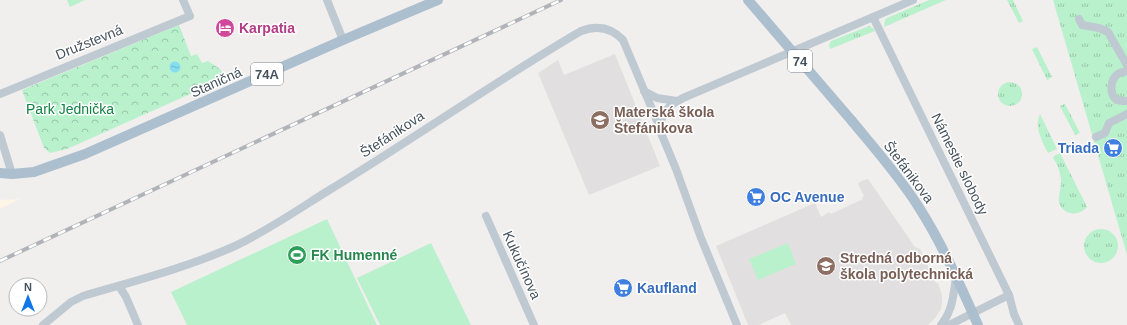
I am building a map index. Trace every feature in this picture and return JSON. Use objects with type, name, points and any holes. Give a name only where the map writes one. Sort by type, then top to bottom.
[{"type":"main road","name":"Staničná","points":[[12,174],[34,172],[66,162],[122,139],[343,40],[438,0]]},
{"type":"main road","name":"Štefánikova","points":[[748,0],[852,121],[918,205],[942,248],[978,325]]},
{"type":"main road","name":"74A","points":[[0,173],[12,174]]},
{"type":"street","name":"Družstevná","points":[[0,94],[190,16],[183,0]]},
{"type":"street","points":[[327,0],[343,40]]},
{"type":"street","points":[[660,128],[664,113],[676,101],[913,0]]},
{"type":"street","name":"Námestie slobody","points":[[873,17],[1009,295],[1014,314],[1019,325]]},
{"type":"street","points":[[1079,19],[1082,25],[1099,28],[1108,32],[1127,66]]},
{"type":"street","name":"Štefánikova","points":[[43,325],[71,302],[83,296],[196,262],[256,235],[378,161],[527,63],[585,29],[596,27],[604,28],[623,40],[660,128],[736,324]]},
{"type":"street","points":[[1127,71],[1118,74],[1112,82],[1111,90],[1115,98],[1118,100],[1127,101]]},
{"type":"street","points":[[644,90],[656,98],[676,101]]},
{"type":"street","points":[[1096,137],[1105,133],[1109,123],[1127,114]]},
{"type":"street","points":[[0,135],[12,174]]},
{"type":"street","name":"Kukučínova","points":[[486,216],[534,325]]},
{"type":"street","points":[[941,325],[948,317],[951,308],[956,278]]},
{"type":"street","points":[[119,286],[126,297],[138,325]]},
{"type":"street","points":[[949,325],[1009,295]]},
{"type":"shaded area","name":"Materská škola Štefánikova","points":[[615,54],[660,166],[589,195],[538,73],[558,60],[564,75]]},
{"type":"shaded area","name":"Stredná odborná škola polytechnická","points":[[868,179],[915,247],[920,249],[936,283],[938,283],[942,295],[942,302],[941,309],[935,318],[928,325],[791,325],[785,313],[759,325],[748,325],[716,246],[815,203],[821,217],[829,212],[831,214],[863,199],[862,197],[864,196],[858,184],[861,181]]},
{"type":"shaded area","points":[[19,199],[0,209],[0,200]]},
{"type":"green space","points":[[67,0],[85,0],[70,7]]},
{"type":"green space","points":[[929,0],[946,0],[884,27],[885,20],[887,18]]},
{"type":"green space","points":[[1007,0],[1013,0],[1023,21],[1019,23]]},
{"type":"green space","points":[[1053,0],[1127,0],[1127,255]]},
{"type":"green space","name":"Park Jednička","points":[[179,25],[191,56],[197,54],[202,63],[208,61],[220,69],[226,78],[67,149],[50,153],[44,148],[22,90]]},
{"type":"green space","points":[[869,26],[875,31],[830,49],[829,45],[831,41]]},
{"type":"green space","points":[[1037,47],[1052,77],[1047,80],[1032,49]]},
{"type":"green space","points":[[1010,82],[1019,85],[1022,94],[1019,103],[1010,106],[1001,103],[998,94],[1001,85]]},
{"type":"green space","points":[[1065,104],[1080,133],[1075,135],[1060,106]]},
{"type":"green space","points":[[1040,114],[1057,149],[1048,153],[1038,129],[1038,119]]},
{"type":"green space","points":[[1060,153],[1087,207],[1080,212],[1067,212],[1059,202],[1061,185],[1060,176],[1058,167],[1053,158]]},
{"type":"green space","name":"FK Humenné","points":[[327,219],[377,325],[187,325],[171,292]]},
{"type":"green space","points":[[1098,229],[1104,229],[1108,230],[1115,236],[1118,246],[1117,253],[1111,260],[1104,263],[1098,263],[1094,262],[1087,256],[1084,249],[1084,243],[1085,239],[1091,232]]},
{"type":"green space","points":[[431,243],[471,325],[380,325],[357,278]]},
{"type":"green space","points":[[788,243],[796,264],[758,280],[749,259]]},
{"type":"water","points":[[173,62],[177,62],[179,63],[179,71],[173,72],[170,69],[170,65]]},
{"type":"railway","points":[[0,261],[561,0]]},
{"type":"place","name":"Karpatia","points":[[225,28]]},
{"type":"place","name":"Materská škola Štefánikova","points":[[600,120]]},
{"type":"place","name":"Triada","points":[[1113,148]]},
{"type":"place","name":"OC Avenue","points":[[756,197]]},
{"type":"place","name":"FK Humenné","points":[[297,255]]},
{"type":"place","name":"Stredná odborná škola polytechnická","points":[[826,266]]},
{"type":"place","name":"Kaufland","points":[[623,288]]}]
